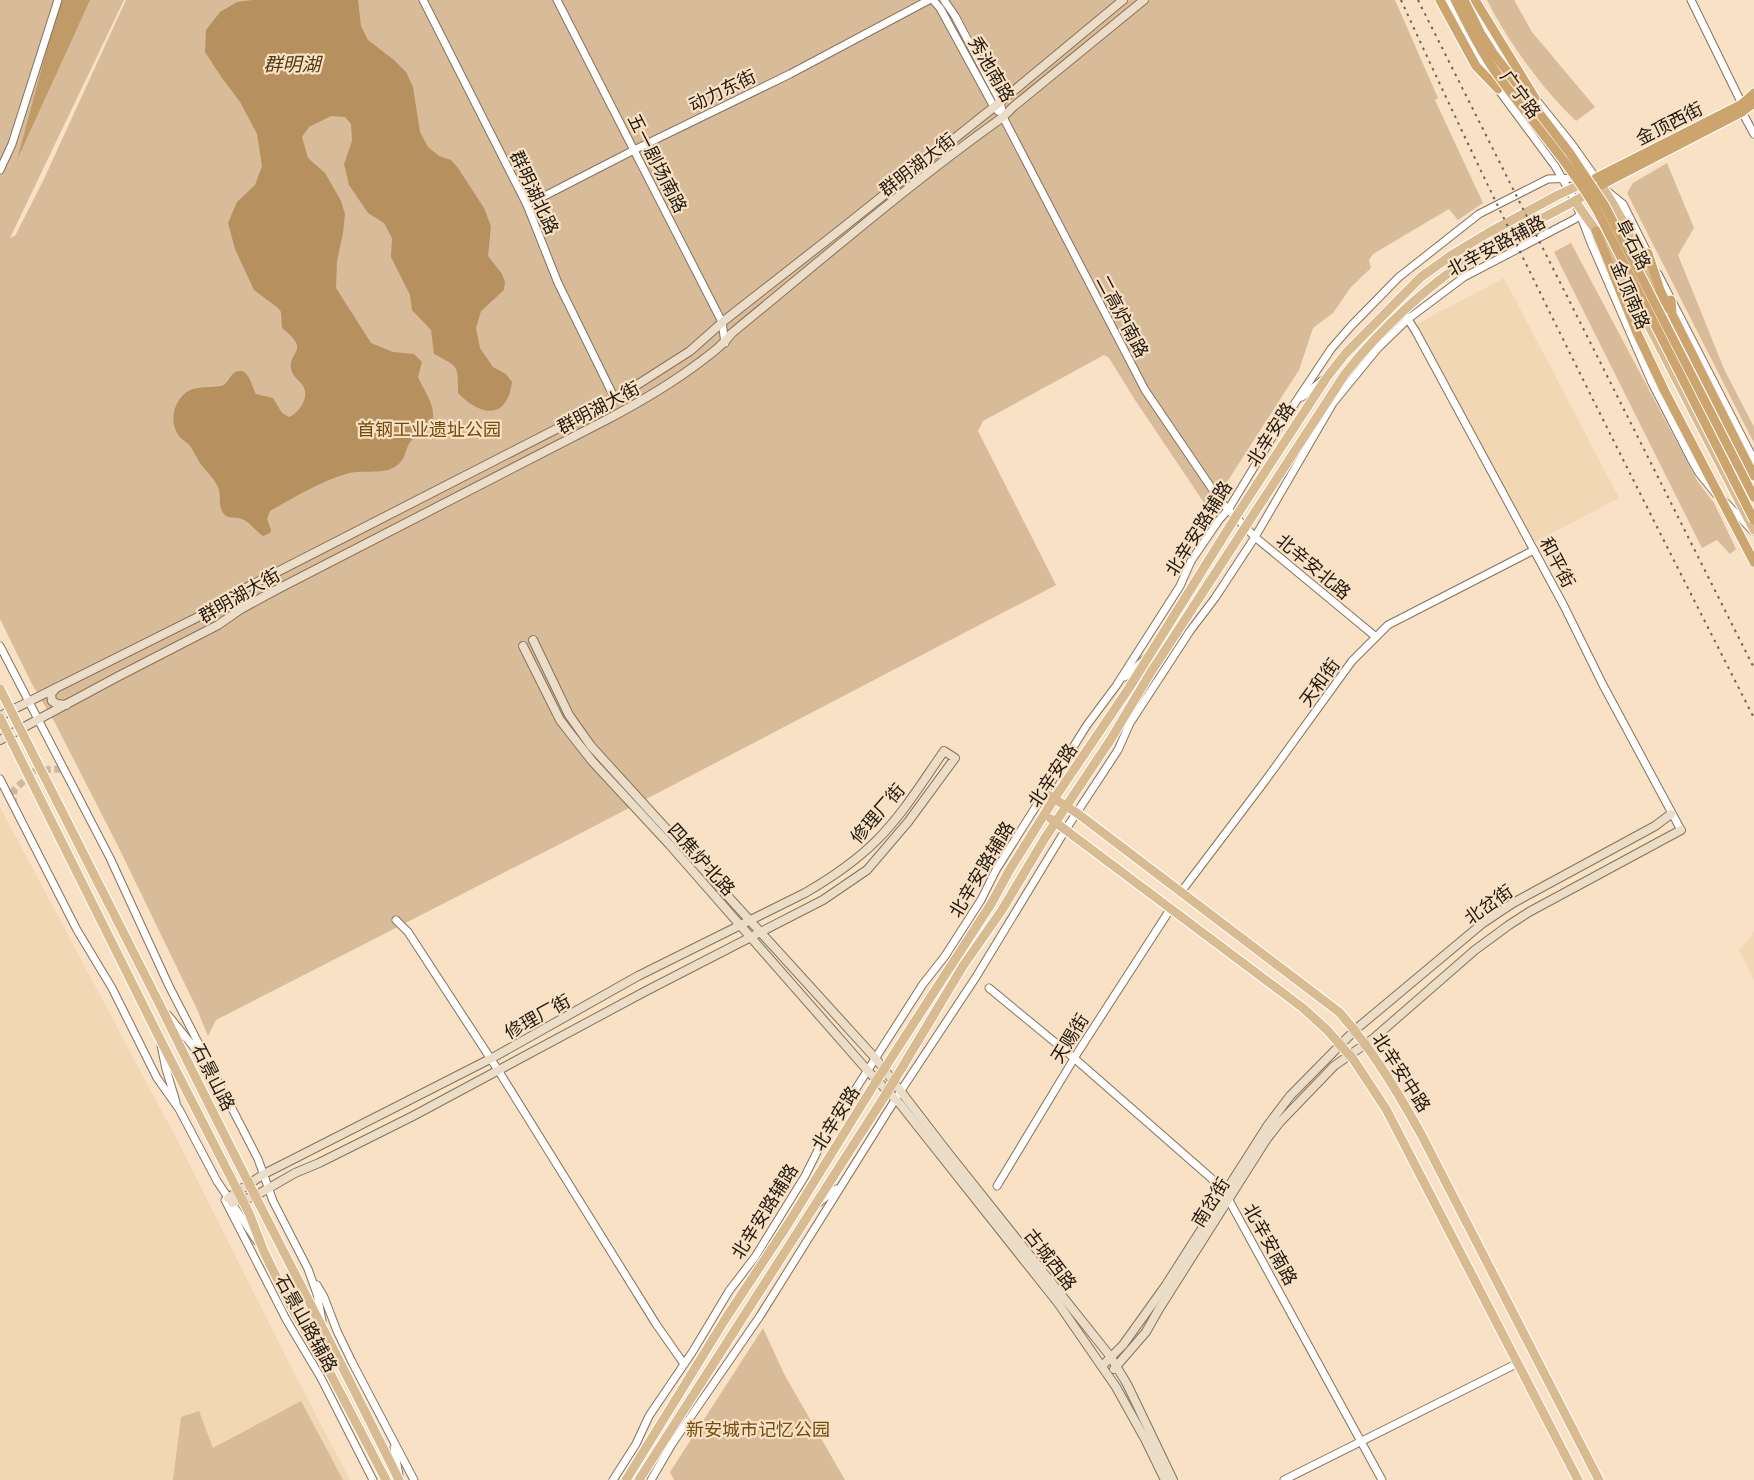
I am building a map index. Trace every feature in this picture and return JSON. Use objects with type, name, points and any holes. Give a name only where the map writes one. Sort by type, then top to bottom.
[{"type":"highway","points":[[1440,0],[1476,66],[1498,89]]},
{"type":"highway","name":"阜石路","points":[[1455,0],[1476,42],[1496,74],[1581,182],[1754,520]]},
{"type":"highway","name":"阜石路","points":[[1464,0],[1493,53],[1569,152],[1605,206],[1754,497]]},
{"type":"highway","points":[[1475,0],[1535,98]]},
{"type":"highway","name":"金顶西街","points":[[1742,108],[1754,94]]},
{"type":"highway","name":"金顶西街","points":[[1598,182],[1754,103]]},
{"type":"highway","points":[[1596,231],[1637,333],[1664,390],[1754,562]]},
{"type":"highway","points":[[1645,256],[1660,290],[1754,476]]},
{"type":"highway","points":[[1671,300],[1672,314]]},
{"type":"main road","name":"群明湖大街","points":[[0,717],[208,612],[238,592],[615,399],[690,351],[722,322],[997,104],[1123,0]]},
{"type":"main road","name":"群明湖大街","points":[[0,740],[218,625],[240,608],[608,419],[658,391],[724,343],[732,333],[931,170],[1003,117],[1144,0]]},
{"type":"main road","name":"北辛安路","points":[[626,1480],[877,1080],[979,924],[1009,871],[1054,799],[1152,652],[1235,518],[1327,377],[1346,353],[1422,277],[1453,254],[1569,190],[1598,182]]},
{"type":"main road","name":"北辛安路","points":[[639,1480],[888,1091],[963,966],[1002,910],[1056,822],[1111,739],[1151,672],[1319,413],[1356,360],[1405,315],[1481,252],[1576,201],[1598,182]]},
{"type":"main road","points":[[1598,182],[1645,256],[1660,308]]},
{"type":"main road","name":"金顶南路","points":[[1598,182],[1601,195],[1754,492]]},
{"type":"main road","name":"金顶南路","points":[[1576,201],[1582,214],[1611,252],[1754,531]]},
{"type":"main road","name":"四焦炉北路","points":[[532,640],[569,715],[591,746],[762,932],[884,1069]]},
{"type":"main road","name":"四焦炉北路","points":[[523,646],[560,720],[577,742],[877,1080]]},
{"type":"main road","points":[[56,688],[51,694],[52,701],[57,704],[66,705]]},
{"type":"main road","name":"石景山路","points":[[0,689],[400,1480]]},
{"type":"main road","name":"石景山路","points":[[0,717],[240,1195],[264,1252],[290,1305],[330,1373],[386,1480]]},
{"type":"main road","name":"修理厂街","points":[[230,1201],[240,1195],[249,1183],[264,1174],[490,1059],[638,976],[741,926],[832,878],[855,861],[878,840],[897,818],[944,751],[955,758],[908,822],[867,870],[823,900],[646,990],[413,1116],[296,1173],[255,1196],[240,1195]]},
{"type":"main road","name":"北辛安中路","points":[[1045,793],[1077,813],[1339,1012],[1355,1030],[1400,1095],[1599,1480]]},
{"type":"main road","name":"北岔街","points":[[1340,1045],[1355,1030],[1483,923],[1526,895],[1655,826],[1671,814]]},
{"type":"main road","name":"北辛安中路","points":[[1044,815],[1066,829],[1296,1003],[1327,1030],[1359,1068],[1386,1109],[1578,1480]]},
{"type":"main road","name":"北岔街","points":[[1349,1056],[1374,1038],[1475,950],[1521,916],[1681,830]]},
{"type":"main road","name":"南岔街","points":[[1109,1375],[1146,1332],[1268,1126],[1290,1096],[1340,1045]]},
{"type":"main road","name":"南岔街","points":[[1103,1365],[1122,1345],[1166,1285],[1280,1122],[1334,1066],[1349,1056]]},
{"type":"main road","name":"古城西路","points":[[884,1069],[893,1081],[898,1095],[1058,1303],[1103,1365],[1145,1439],[1165,1480]]},
{"type":"main road","name":"古城西路","points":[[877,1080],[888,1091],[898,1095],[1110,1356],[1127,1384],[1173,1480]]},
{"type":"street","points":[[0,170],[12,144],[58,0]]},
{"type":"street","name":"群明湖北路","points":[[424,0],[527,205],[558,284],[615,399]]},
{"type":"street","name":"五一剧场南路","points":[[557,0],[722,322],[724,343]]},
{"type":"street","name":"动力东街","points":[[527,205],[634,150],[790,74],[931,0]]},
{"type":"street","name":"秀池南路","points":[[931,0],[940,8],[997,104]]},
{"type":"street","name":"秀池南路","points":[[944,0],[955,16],[1003,117]]},
{"type":"street","name":"广宁路","points":[[1448,0],[1472,46],[1498,89],[1563,179],[1576,201]]},
{"type":"street","name":"广宁路","points":[[1469,0],[1500,53],[1571,143],[1598,182]]},
{"type":"street","points":[[1691,0],[1754,134]]},
{"type":"street","name":"二高炉南路","points":[[1003,117],[1145,390],[1221,502],[1235,518]]},
{"type":"street","name":"北辛安路辅路","points":[[613,1480],[636,1444],[649,1416],[729,1291],[755,1256],[805,1176],[823,1140],[923,984],[950,948],[981,900],[996,870],[1087,725],[1116,686],[1180,586],[1191,561],[1228,510],[1327,355],[1351,326],[1399,277],[1479,214],[1548,179],[1598,182]]},
{"type":"street","name":"北辛安路辅路","points":[[651,1480],[672,1444],[760,1316],[898,1095],[976,977],[1066,829],[1114,756],[1130,723],[1255,538],[1333,404],[1405,315],[1464,278],[1582,214]]},
{"type":"street","name":"金顶南路","points":[[1582,214],[1645,369],[1691,459],[1709,486],[1754,531]]},
{"type":"street","name":"金顶南路","points":[[1645,256],[1671,300],[1754,460]]},
{"type":"street","name":"和平街","points":[[1405,315],[1534,550],[1681,830]]},
{"type":"street","points":[[1296,402],[1327,377]]},
{"type":"street","points":[[1319,413],[1333,404]]},
{"type":"street","name":"北辛安北路","points":[[1235,518],[1255,538],[1376,637]]},
{"type":"street","name":"天和街","points":[[1181,892],[1352,661],[1388,625],[1534,550]]},
{"type":"street","points":[[0,646],[110,858],[169,986],[228,1097],[258,1159],[273,1201],[308,1269],[317,1294],[323,1328]]},
{"type":"street","points":[[1116,686],[1152,652]]},
{"type":"street","points":[[1151,672],[1175,654]]},
{"type":"street","name":"石景山路","points":[[0,779],[77,930],[112,988],[158,1078],[179,1109],[217,1181],[264,1252]]},
{"type":"street","name":"天赐街","points":[[997,1186],[1074,1058],[1171,908]]},
{"type":"street","points":[[396,920],[408,932],[498,1070],[656,1324],[684,1364]]},
{"type":"street","points":[[950,948],[979,924]]},
{"type":"street","name":"北辛安南路","points":[[989,988],[1074,1058],[1211,1178],[1227,1196],[1382,1480]]},
{"type":"street","points":[[160,1005],[204,1059],[228,1097]]},
{"type":"street","points":[[159,1037],[166,1069],[179,1109]]},
{"type":"street","name":"石景山路辅路","points":[[217,1181],[235,1221],[287,1322],[315,1366],[373,1480]]},
{"type":"street","points":[[813,1208],[841,1186]]},
{"type":"street","points":[[755,1256],[788,1224]]},
{"type":"street","points":[[796,1236],[804,1243]]},
{"type":"street","name":"石景山路辅路","points":[[308,1269],[324,1297],[337,1331],[414,1480]]},
{"type":"street","points":[[1284,1480],[1518,1363]]},
{"type":"street","points":[[394,1442],[400,1480]]},
{"type":"street","points":[[654,1455],[672,1444]]},
{"type":"shaded area","points":[[60,0],[90,0],[17,160]]},
{"type":"shaded area","points":[[1504,278],[1619,498],[1533,543],[1417,324]]},
{"type":"shaded area","points":[[0,807],[176,1138],[350,1480],[0,1480]]},
{"type":"shaded area","points":[[1754,931],[1754,980],[1739,950]]},
{"type":"green space","name":"首钢工业遗址公园","points":[[0,0],[124,0],[10,238],[15,236],[43,181],[126,0],[1395,0],[1438,98],[1435,100],[1483,203],[1458,220],[1449,209],[1373,254],[1369,260],[1371,268],[1351,287],[1333,313],[1313,328],[1299,370],[1209,510],[1109,358],[1104,355],[983,421],[978,431],[1056,585],[562,843],[216,1020],[208,1036],[196,1007],[118,846],[55,723],[32,684],[0,619]]},
{"type":"green space","points":[[1487,0],[1514,0],[1532,32],[1595,107],[1576,121],[1551,95],[1527,64]]},
{"type":"green space","points":[[1667,163],[1694,228],[1678,255],[1724,369],[1754,427],[1754,443],[1627,193],[1633,183]]},
{"type":"green space","points":[[1571,243],[1698,482],[1714,503],[1736,549],[1730,554],[1717,540],[1702,548],[1554,252]]},
{"type":"green space","name":"新安城市记忆公园","points":[[763,1328],[784,1374],[845,1480],[674,1480],[670,1472]]},
{"type":"green space","points":[[301,1401],[343,1480],[173,1480],[181,1417],[199,1411],[213,1448]]},
{"type":"water","name":"群明湖","points":[[252,0],[358,0],[361,26],[368,40],[406,72],[413,87],[420,132],[428,147],[439,156],[451,160],[484,208],[491,226],[488,256],[502,274],[505,282],[504,290],[481,311],[476,328],[480,348],[493,367],[506,374],[512,382],[505,403],[499,409],[491,411],[475,406],[458,393],[458,377],[455,368],[434,354],[431,330],[412,310],[410,295],[391,257],[392,238],[384,223],[368,213],[349,185],[344,164],[352,141],[351,124],[345,117],[331,116],[309,127],[302,137],[308,158],[325,173],[341,201],[345,214],[337,261],[336,288],[371,343],[393,352],[414,354],[422,362],[418,377],[430,401],[433,416],[430,425],[411,441],[402,461],[395,467],[384,471],[346,474],[307,490],[270,511],[267,519],[271,530],[270,533],[263,536],[246,521],[225,515],[221,509],[219,491],[216,484],[190,446],[179,436],[173,417],[177,404],[184,394],[194,389],[223,385],[234,373],[240,371],[246,373],[256,394],[273,398],[282,413],[289,417],[299,409],[305,396],[303,386],[292,372],[291,365],[297,348],[296,343],[282,328],[281,312],[278,308],[254,290],[235,249],[228,223],[237,202],[255,185],[262,166],[257,134],[240,102],[205,52],[206,30],[220,12],[237,2]]},
{"type":"tunnel","points":[[13,805],[14,790],[36,770],[65,769]]},
{"type":"railway","points":[[1401,0],[1486,181],[1618,450],[1754,718]]},
{"type":"railway","points":[[1418,0],[1754,668]]}]
